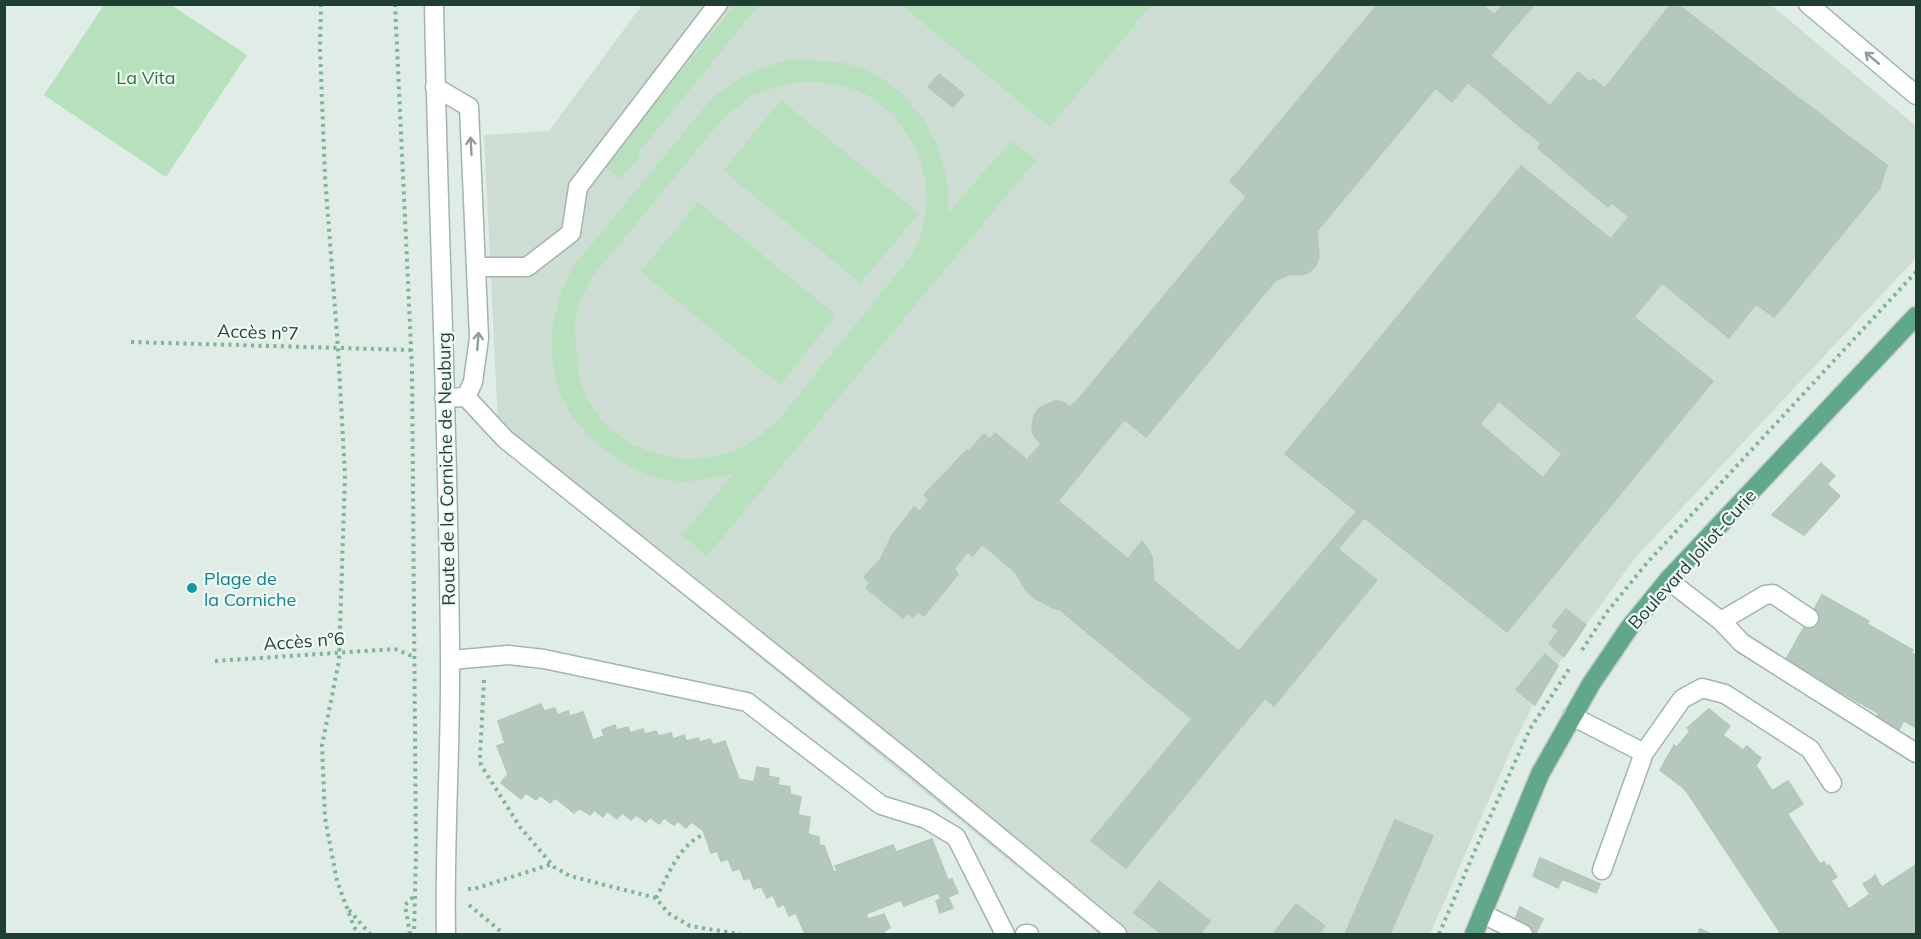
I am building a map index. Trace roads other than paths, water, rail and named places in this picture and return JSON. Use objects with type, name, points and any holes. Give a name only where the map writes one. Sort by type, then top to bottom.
[{"type":"main road","name":"Boulevard Joliot-Curie","points":[[1474,934],[1540,774],[1572,716],[1629,628],[1668,580],[1917,316]]},
{"type":"street","name":"Route de la Corniche de Neuburg","points":[[434,4],[450,660],[446,934]]},
{"type":"street","points":[[477,267],[527,267],[571,233],[578,187],[718,4]]},
{"type":"street","points":[[1809,4],[1917,95]]},
{"type":"street","points":[[435,87],[469,107],[479,338],[473,382],[466,397]]},
{"type":"street","points":[[444,398],[466,397],[505,439],[906,760],[1117,934]]},
{"type":"street","points":[[1668,580],[1721,621],[1742,643],[1917,753]]},
{"type":"street","points":[[1721,621],[1764,595],[1773,594],[1809,618]]},
{"type":"street","points":[[450,660],[508,655],[543,659],[747,702],[881,805],[926,819],[956,837],[1005,934]]},
{"type":"street","points":[[1602,870],[1644,753],[1682,699],[1702,688],[1725,694],[1810,749],[1832,783]]},
{"type":"street","points":[[1572,716],[1644,753]]},
{"type":"street","points":[[1483,914],[1523,934]]},
{"type":"place","name":"Plage de la Corniche","points":[[192,588]]},
{"type":"park label","name":"La Vita","points":[[146,77]]}]
